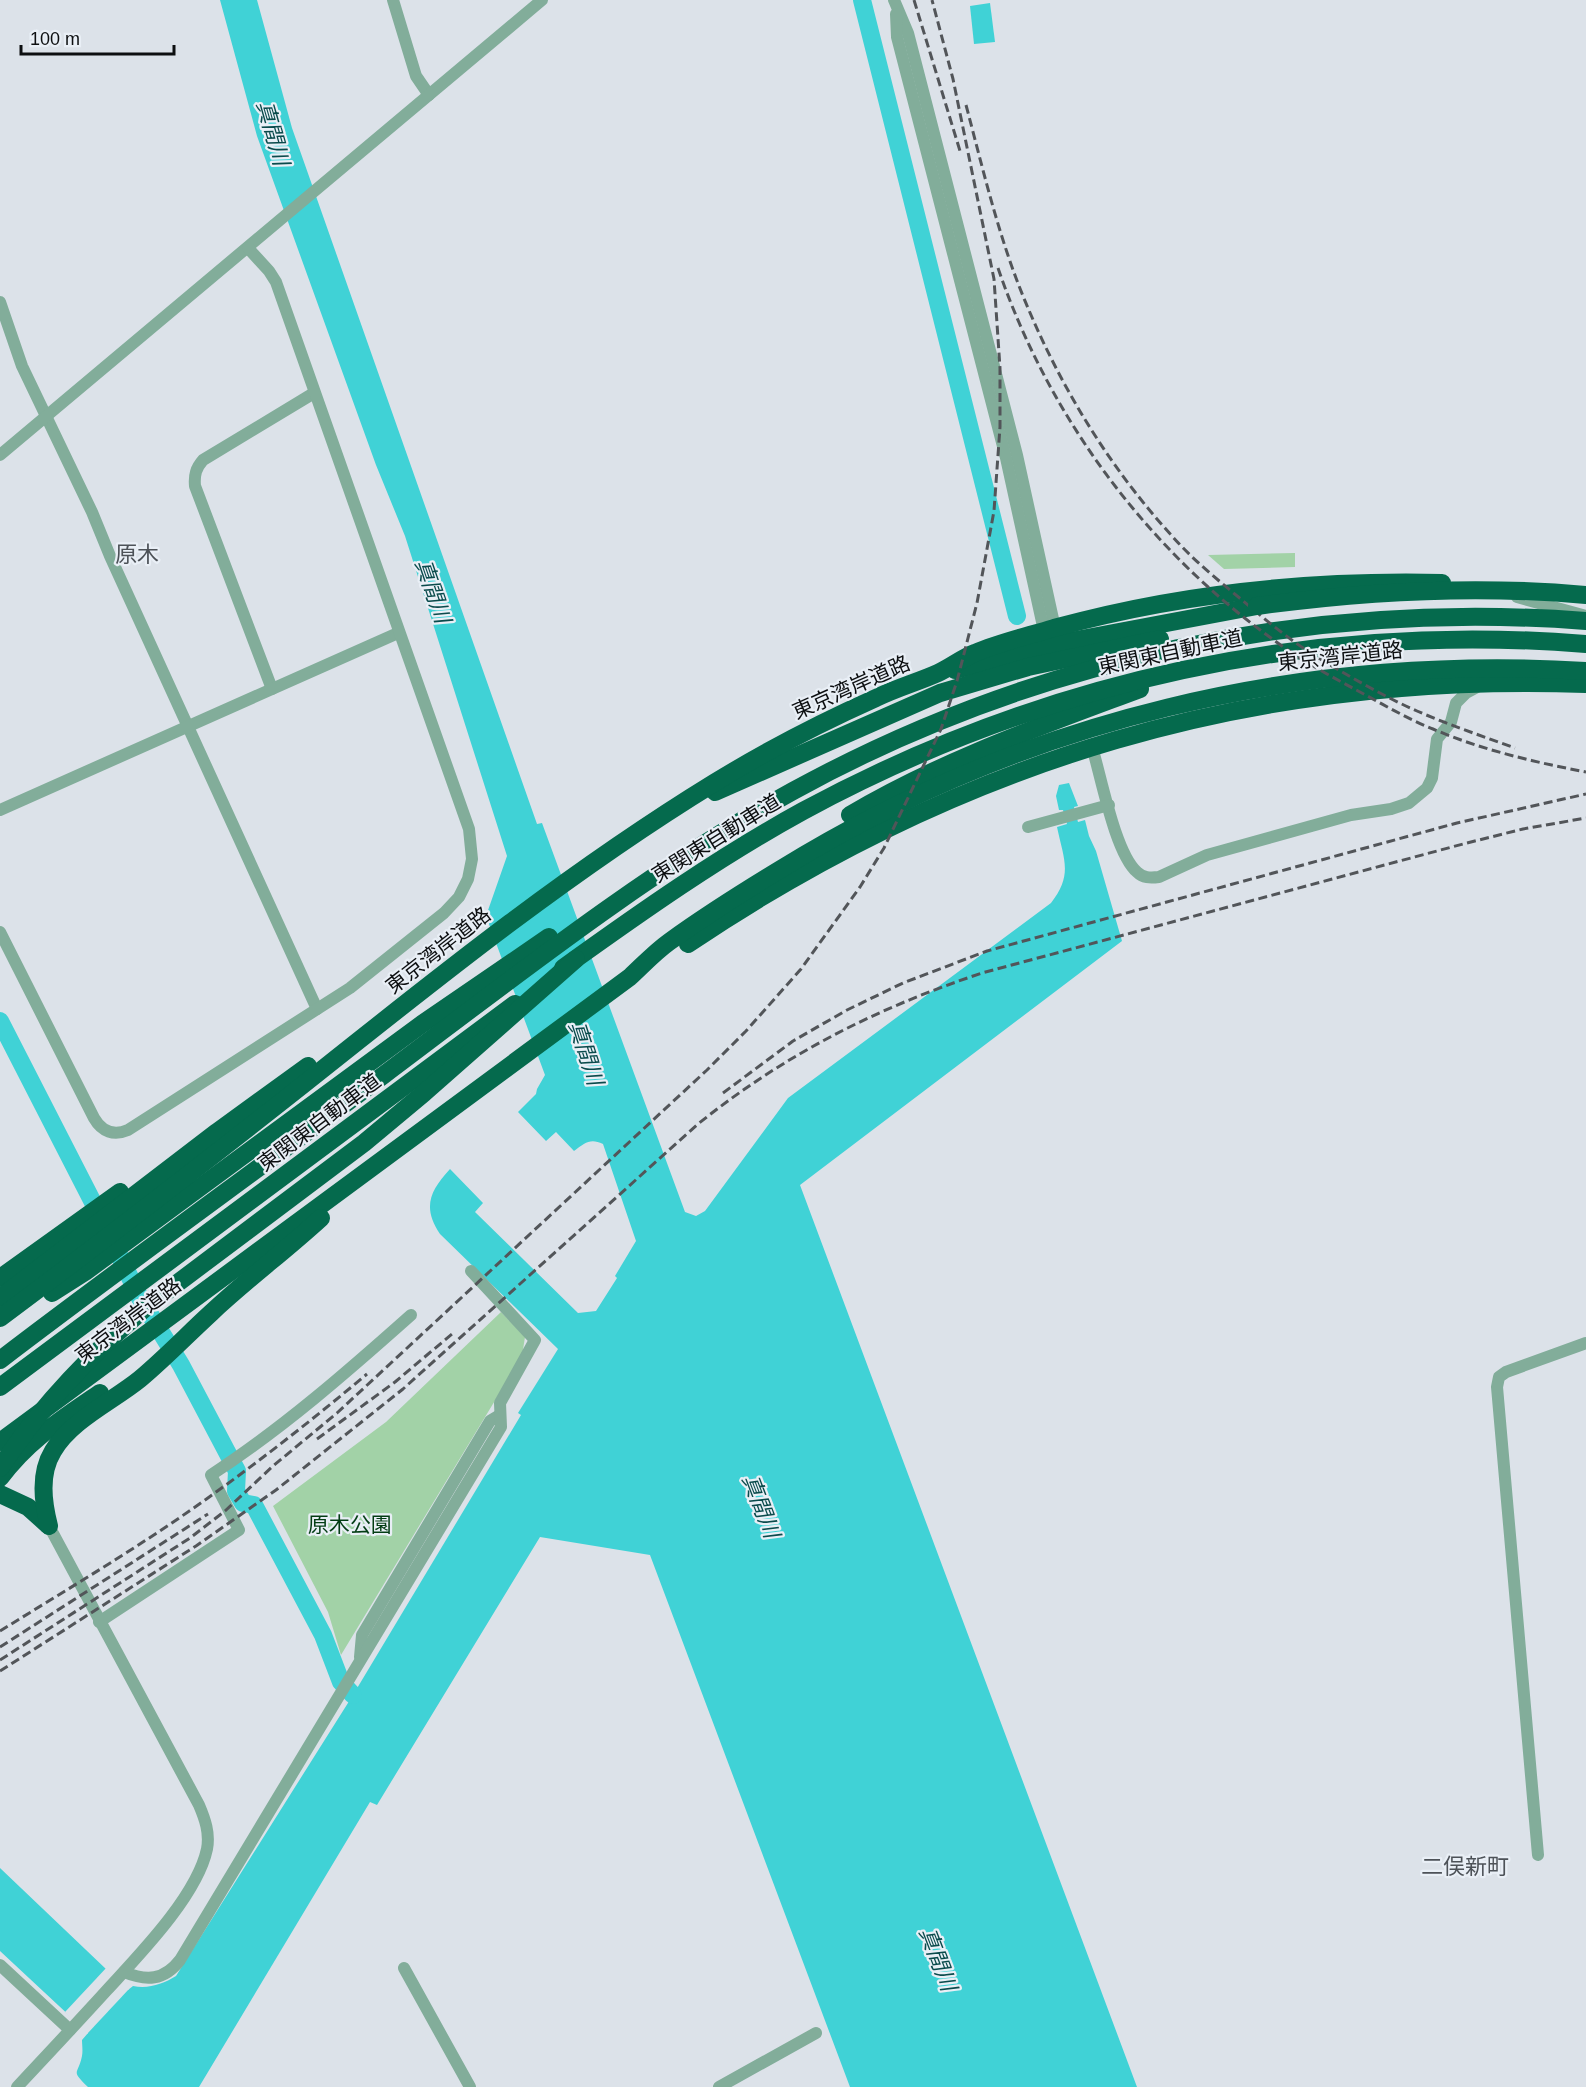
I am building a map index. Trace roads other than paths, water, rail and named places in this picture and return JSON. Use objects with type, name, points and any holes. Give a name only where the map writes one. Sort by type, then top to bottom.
[{"type":"highway","name":"東京湾岸道路","points":[[0,1318],[66,1250],[572,877],[674,808],[800,734],[882,695],[938,673],[974,653],[1049,630],[1151,605],[1243,590],[1339,584],[1445,583],[1511,587],[1586,596]]},
{"type":"highway","name":"東京湾岸道路","points":[[938,673],[1071,641],[1257,606],[1340,595],[1420,591],[1521,591],[1586,596]]},
{"type":"highway","name":"東関東自動車道","points":[[0,1360],[500,987],[647,881],[728,829],[808,783],[861,756],[961,712],[1027,688],[1167,649],[1259,632],[1344,622],[1421,617],[1521,617],[1586,621]]},
{"type":"highway","points":[[674,808],[742,782],[805,751],[920,701],[990,677],[1070,657],[1185,635],[1259,632]]},
{"type":"highway","name":"東関東自動車道","points":[[0,1387],[576,959],[655,903],[770,830],[907,759],[970,733],[1110,686],[1263,654],[1348,644],[1421,640],[1521,640],[1586,644]]},
{"type":"highway","points":[[764,879],[810,840],[877,799],[931,771],[1016,735],[1201,666]]},
{"type":"highway","name":"東京湾岸道路","points":[[683,940],[764,879],[889,807],[982,766],[1046,742],[1130,716],[1268,686],[1359,674],[1475,668],[1586,671]]},
{"type":"highway","name":"東京湾岸道路","points":[[0,1442],[630,976],[666,944],[683,940],[873,835],[988,783],[1092,747],[1213,715],[1299,698],[1395,687],[1486,683],[1586,684]]},
{"type":"highway","points":[[0,1324],[30,1308],[85,1272],[477,984],[560,930],[647,881]]},
{"type":"highway","points":[[0,1298],[66,1250],[137,1180],[217,1131],[471,951]]},
{"type":"highway","points":[[0,1468],[51,1400],[126,1324],[372,1136],[576,959]]},
{"type":"highway","points":[[49,1526],[44,1505],[45,1476],[52,1452],[60,1441],[298,1239],[393,1152]]},
{"type":"highway","points":[[0,1278],[66,1250]]},
{"type":"highway","points":[[0,1478],[32,1442],[68,1415],[138,1374]]},
{"type":"highway","points":[[0,1494],[28,1507],[49,1526]]},
{"type":"street","points":[[393,0],[416,76],[429,95]]},
{"type":"street","points":[[0,455],[542,0]]},
{"type":"street","points":[[894,2],[908,33],[1011,457],[1049,630]]},
{"type":"street","points":[[0,932],[94,1118],[102,1129],[116,1133],[128,1130],[350,988],[444,913],[459,897],[471,870],[472,849],[469,829],[273,277],[248,248]]},
{"type":"street","points":[[0,302],[22,366],[48,416],[316,1009]]},
{"type":"street","points":[[272,689],[195,486],[195,475],[203,460],[314,393]]},
{"type":"street","points":[[1445,583],[1492,591],[1586,616]]},
{"type":"street","points":[[0,810],[398,633]]},
{"type":"street","points":[[1092,747],[1117,835],[1128,860],[1138,873],[1151,878],[1159,877],[1207,855],[1351,815],[1391,809],[1409,802],[1427,788],[1434,769],[1437,739],[1451,722],[1456,703],[1466,693],[1486,683]]},
{"type":"street","points":[[1028,827],[1109,805]]},
{"type":"street","points":[[121,1975],[150,1978],[165,1973],[176,1965],[360,1662],[362,1635],[490,1421],[500,1415],[500,1403],[535,1340],[471,1271]]},
{"type":"street","points":[[99,1622],[238,1530],[211,1474],[253,1448],[337,1382],[411,1315]]},
{"type":"street","points":[[1538,1855],[1497,1387],[1499,1377],[1506,1372],[1586,1342]]},
{"type":"street","points":[[17,2087],[158,1934],[196,1877],[204,1859],[207,1833],[206,1821],[199,1805],[49,1526]]},
{"type":"street","points":[[0,1965],[73,2027]]},
{"type":"street","points":[[404,1968],[470,2087]]},
{"type":"street","points":[[719,2087],[816,2033]]},
{"type":"water","name":"真間川","points":[[220,0],[257,0],[292,128],[537,824],[542,823],[685,1212],[696,1216],[705,1211],[788,1098],[1051,903],[1062,884],[1065,867],[1057,827],[1067,824],[1063,810],[1059,810],[1056,796],[1059,785],[1069,783],[1078,806],[1074,807],[1078,822],[1085,820],[1096,851],[1122,941],[800,1185],[1137,2087],[850,2087],[650,1555],[540,1537],[377,1805],[370,1802],[199,2087],[88,2087],[77,2072],[82,2056],[82,2040],[88,2033],[0,1951],[0,1868],[128,1990],[133,1986],[156,1985],[176,1976],[353,1695],[521,1415],[518,1413],[558,1349],[440,1234],[434,1224],[430,1207],[433,1192],[450,1169],[483,1203],[475,1212],[578,1313],[596,1311],[617,1278],[615,1276],[636,1241],[603,1144],[595,1141],[588,1142],[574,1151],[556,1132],[546,1141],[518,1112],[536,1094],[545,1075],[486,916],[507,856],[405,536],[376,465],[257,136]]},
{"type":"water","points":[[990,3],[995,42],[974,44],[970,6]]},
{"type":"waterway","points":[[862,0],[1017,616]]},
{"type":"waterway","points":[[0,1021],[103,1222]]},
{"type":"waterway","points":[[118,1253],[140,1298],[181,1365],[237,1471],[236,1491],[243,1503],[254,1505],[323,1635],[341,1682],[353,1695]]},
{"type":"railway","points":[[914,0],[960,151]]},
{"type":"railway","points":[[0,1660],[190,1538],[225,1511],[273,1466],[337,1413],[707,1070],[746,1031],[801,969],[860,887],[884,848],[941,729],[957,681],[977,603],[994,511],[1000,427],[1000,368],[994,279],[953,79],[932,0]]},
{"type":"railway","points":[[966,105],[1001,233],[1018,283],[1042,339],[1090,428],[1150,510],[1180,545],[1206,570],[1271,624],[1311,653],[1405,706],[1515,748]]},
{"type":"railway","points":[[998,268],[1019,322],[1044,375],[1073,426],[1106,474],[1142,520],[1225,602],[1304,660],[1414,721],[1489,749],[1586,772]]},
{"type":"railway","points":[[723,1093],[793,1041],[847,1010],[903,983],[987,951],[1457,823],[1586,794]]},
{"type":"railway","points":[[0,1671],[196,1546],[276,1490],[403,1389],[698,1124],[764,1076],[833,1035],[906,1002],[982,973],[1463,844],[1523,829],[1586,818]]},
{"type":"railway","points":[[317,1439],[395,1382],[452,1334]]},
{"type":"railway","points":[[0,1631],[160,1531],[232,1481],[367,1374]]},
{"type":"railway","points":[[0,1647],[208,1514]]},
{"type":"district","name":"原木","points":[[137,554]]},
{"type":"district","name":"二俣新町","points":[[1465,1866]]},
{"type":"park label","name":"原木公園","points":[[350,1524]]}]
